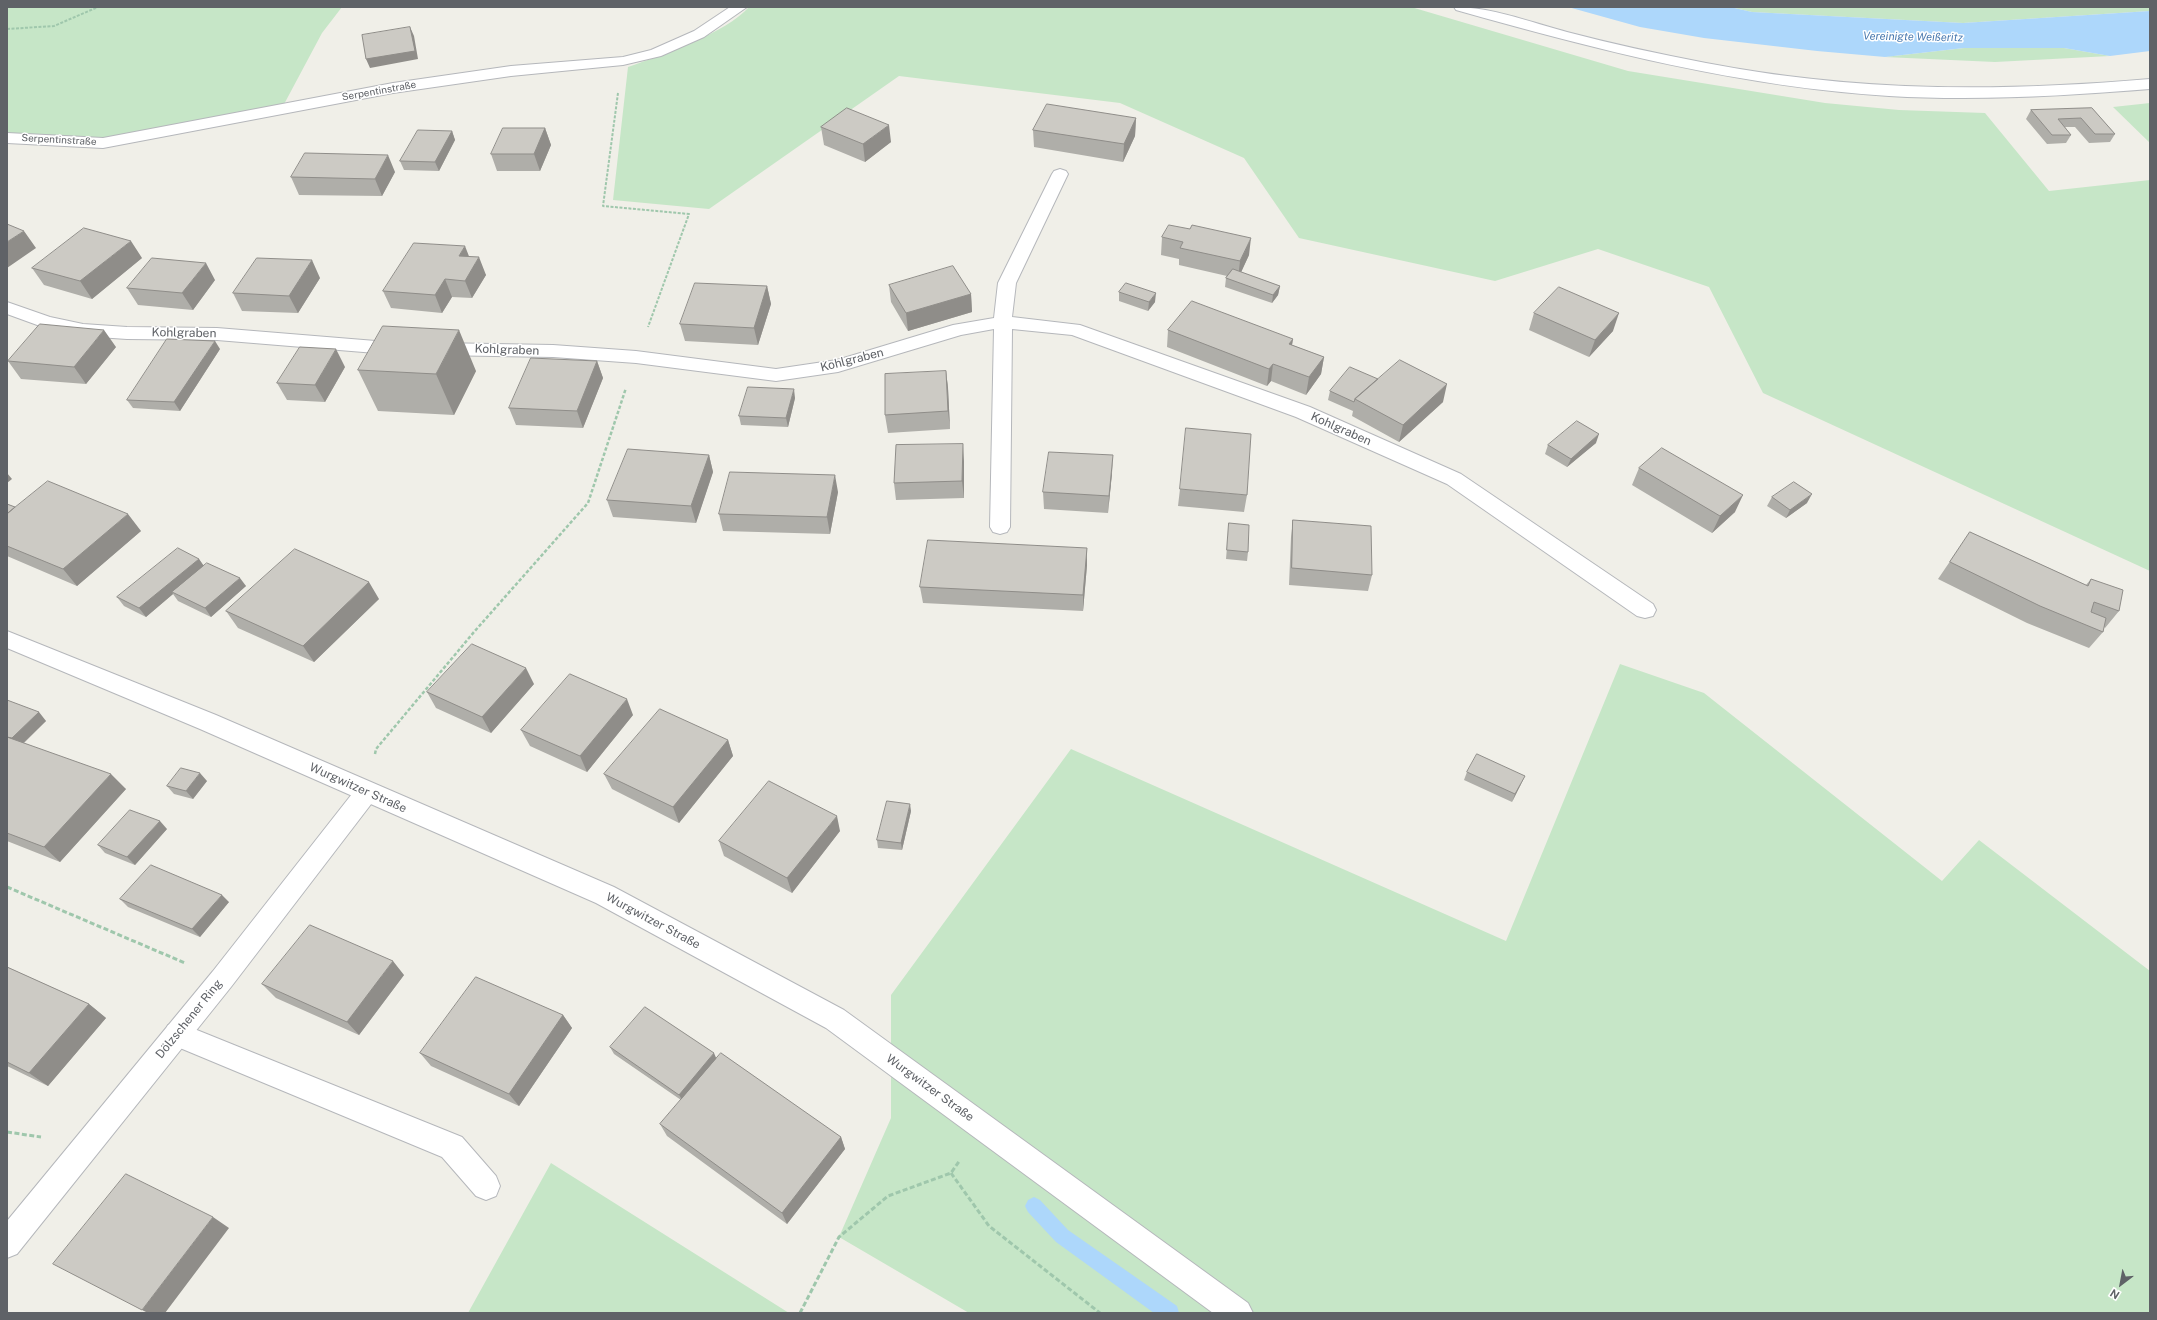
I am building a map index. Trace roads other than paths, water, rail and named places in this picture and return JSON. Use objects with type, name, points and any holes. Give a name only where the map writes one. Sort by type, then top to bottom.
[{"type":"street","name":"Serpentinstraße","points":[[7,138],[103,143],[393,88],[511,71],[623,60],[656,53],[699,34],[740,7]]},
{"type":"street","points":[[1462,7],[1629,52],[1741,74],[1807,82],[1887,90],[2018,93],[2150,84]]},
{"type":"street","points":[[1000,527],[1003,322],[1007,283],[1060,174]]},
{"type":"street","name":"Kohlgraben","points":[[7,308],[46,322],[83,330],[127,333],[217,334],[395,349],[492,348],[636,357],[776,375],[838,366],[959,329],[1003,322],[1074,329],[1303,412],[1454,479],[1645,610]]},
{"type":"street","name":"Wurgwitzer Straße","points":[[7,639],[208,722],[605,895],[835,1019],[1238,1313]]},
{"type":"street","name":"Dölzschener Ring","points":[[7,1244],[222,979],[367,792]]},
{"type":"street","points":[[177,1034],[452,1147],[486,1186]]},
{"type":"water","name":"Vereinigte Weißeritz","points":[[1568,7],[1730,7],[1752,12],[1963,23],[2150,11],[2150,51],[2110,56],[2064,48],[1964,48],[1885,57],[1704,38],[1640,27]]},
{"type":"waterway","points":[[1034,1206],[1062,1236],[1170,1313]]}]
